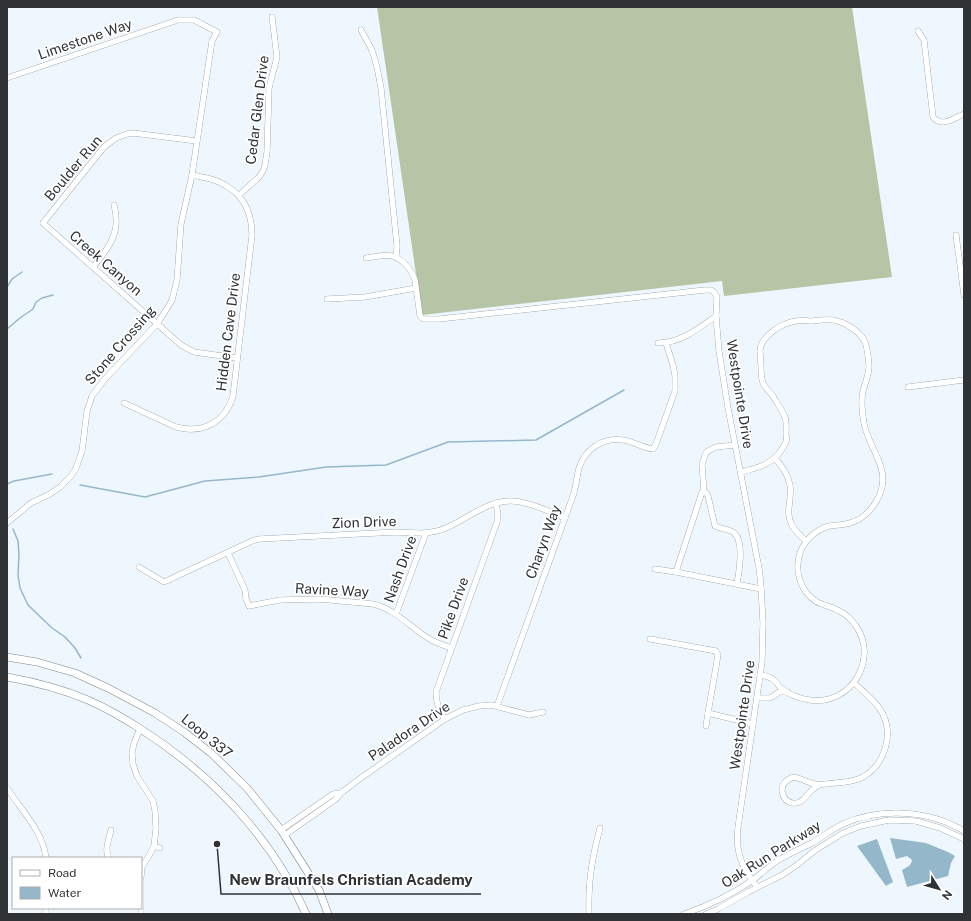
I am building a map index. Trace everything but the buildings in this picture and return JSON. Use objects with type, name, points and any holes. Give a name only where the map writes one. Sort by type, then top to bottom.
[{"type":"main road","name":"Loop 337","points":[[7,657],[36,662],[75,673],[108,688],[154,713],[184,732],[211,753],[247,788],[283,833],[319,890],[328,914]]},
{"type":"main road","points":[[7,677],[76,695],[122,717],[170,749],[211,783],[243,816],[278,863],[306,914]]},
{"type":"main road","points":[[243,816],[263,834],[279,856],[298,889],[310,914]]},
{"type":"street","name":"Cedar Glen Drive","points":[[239,195],[259,177],[265,165],[267,152],[269,88],[277,57],[272,17]]},
{"type":"street","name":"Limestone Way","points":[[7,78],[178,20],[194,20],[216,32]]},
{"type":"street","points":[[361,30],[372,50],[378,67],[397,246],[396,257],[387,255],[366,258]]},
{"type":"street","points":[[918,31],[924,40],[933,116],[937,121],[944,122],[964,114]]},
{"type":"street","name":"Stone Crossing","points":[[7,523],[31,503],[50,494],[60,487],[71,476],[76,468],[82,451],[87,411],[92,396],[104,380],[157,324],[172,300],[177,280],[181,224],[192,175],[212,41],[216,32]]},
{"type":"street","name":"Boulder Run","points":[[42,223],[104,147],[116,138],[127,134],[140,133],[197,141]]},
{"type":"street","name":"Hidden Cave Drive","points":[[124,403],[176,428],[193,430],[209,426],[217,421],[225,413],[231,403],[252,234],[251,217],[248,209],[235,191],[212,179],[192,175]]},
{"type":"street","points":[[92,267],[104,254],[113,238],[116,219],[114,205]]},
{"type":"street","name":"Creek Canyon","points":[[42,223],[181,346],[194,352],[237,358]]},
{"type":"street","points":[[956,236],[964,295]]},
{"type":"street","name":"Westpointe Drive","points":[[396,257],[406,265],[414,276],[420,316],[424,319],[439,319],[708,290],[717,295],[716,316],[719,351],[762,589],[763,647],[737,838],[741,860],[757,887]]},
{"type":"street","points":[[327,299],[365,297],[416,288]]},
{"type":"street","points":[[658,343],[666,343],[690,334],[716,316]]},
{"type":"street","points":[[741,472],[764,465],[775,458],[786,441],[786,420],[777,402],[763,384],[760,348],[766,338],[775,329],[795,321],[831,319],[849,325],[858,332],[866,343],[869,368],[862,403],[864,422],[868,438],[881,465],[882,488],[876,502],[865,515],[851,523],[827,527],[820,530],[806,541],[801,551],[798,563],[798,575],[809,596],[818,603],[835,609],[845,615],[854,624],[861,635],[864,648],[860,674],[854,683],[840,695],[823,700],[811,701],[788,692],[780,687],[772,678],[760,675]]},
{"type":"street","name":"Charyn Way","points":[[497,706],[574,493],[581,463],[589,451],[595,446],[606,441],[619,440],[631,442],[652,449],[656,444],[675,391],[673,364],[666,343]]},
{"type":"street","points":[[908,387],[964,380]]},
{"type":"street","points":[[736,445],[716,447],[708,451],[702,464],[704,492],[708,496],[715,526],[735,533],[737,536],[740,558],[737,584]]},
{"type":"street","points":[[775,458],[785,470],[789,481],[791,493],[788,512],[790,523],[806,541]]},
{"type":"street","points":[[676,572],[701,494],[704,492]]},
{"type":"street","name":"Zion Drive","points":[[139,567],[164,582],[259,539],[397,532],[433,532],[448,527],[488,506],[509,501],[529,505],[565,518]]},
{"type":"street","name":"Pike Drive","points":[[445,719],[438,707],[436,692],[497,522],[498,515],[496,504]]},
{"type":"street","name":"Nash Drive","points":[[396,614],[426,533]]},
{"type":"street","name":"Ravine Way","points":[[228,553],[244,590],[249,606],[280,600],[319,599],[379,605],[396,614],[430,640],[451,648]]},
{"type":"street","points":[[655,569],[762,589]]},
{"type":"street","points":[[650,639],[716,650],[718,655],[706,726]]},
{"type":"street","points":[[819,785],[798,803],[789,802],[782,794],[782,787],[788,779],[791,778],[798,778],[819,785],[846,782],[860,778],[874,768],[884,753],[887,731],[883,713],[875,702],[854,683]]},
{"type":"street","points":[[776,694],[778,684]]},
{"type":"street","points":[[757,698],[769,698],[775,696],[779,692],[788,692]]},
{"type":"street","name":"Paladora Drive","points":[[283,833],[336,799],[341,793],[445,719],[463,710],[484,705],[497,706],[529,715],[543,712]]},
{"type":"street","points":[[708,714],[753,724]]},
{"type":"street","points":[[140,729],[133,748],[132,759],[134,770],[149,794],[154,806],[157,847],[142,863]]},
{"type":"street","points":[[7,788],[38,835],[46,857]]},
{"type":"street","name":"Oak Run Parkway","points":[[684,914],[714,903],[752,880],[777,861],[792,852],[842,824],[862,818],[880,814],[912,814],[940,820],[964,831]]},
{"type":"street","name":"Oak Run Parkway","points":[[706,914],[790,870],[814,851],[835,838],[851,830],[871,823],[893,820],[916,821],[940,828],[964,839]]},
{"type":"street","points":[[589,914],[591,868],[600,828]]},
{"type":"street","points":[[109,857],[107,848],[111,830]]},
{"type":"green space","points":[[377,7],[852,7],[892,277],[724,296],[722,281],[422,315]]},
{"type":"water","points":[[890,838],[926,843],[955,856],[951,863],[948,876],[907,887],[902,870],[910,865],[912,860],[907,856],[896,859]]},
{"type":"water","points":[[877,839],[893,882],[886,886],[857,846]]},
{"type":"waterway","points":[[7,287],[12,279],[22,272]]},
{"type":"waterway","points":[[7,329],[33,309],[36,302],[42,298],[53,295]]},
{"type":"waterway","points":[[80,485],[145,497],[205,481],[259,477],[326,467],[386,465],[448,442],[536,440],[624,390]]},
{"type":"waterway","points":[[7,484],[14,481],[52,474]]},
{"type":"waterway","points":[[13,529],[18,541],[18,575],[20,588],[28,605],[52,628],[65,637],[75,648],[81,658]]},
{"type":"place","name":"New Braunfels Christian Academy","points":[[217,844]]}]
